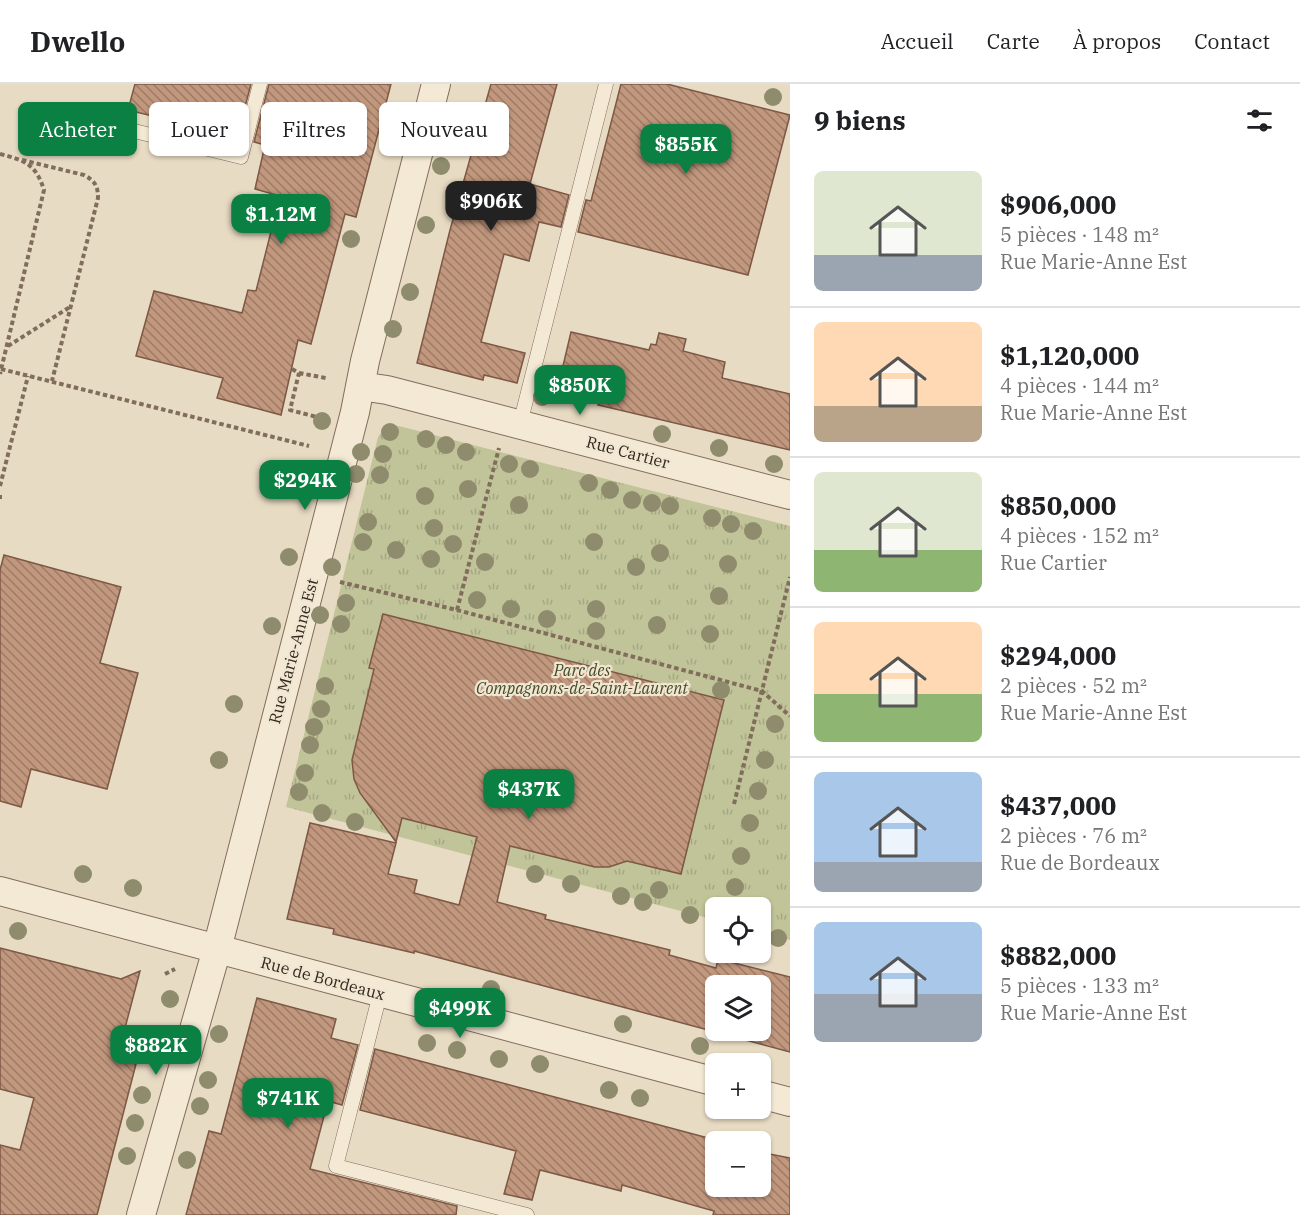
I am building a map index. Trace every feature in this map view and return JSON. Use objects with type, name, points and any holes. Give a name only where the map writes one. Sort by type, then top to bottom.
[{"type":"street","name":"Rue Marie-Anne Est","points":[[141,1215],[217,949],[436,84]]},
{"type":"street","name":"Rue Cartier","points":[[360,386],[387,390],[790,495]]},
{"type":"street","name":"Rue de Bordeaux","points":[[0,891],[705,1079]]},
{"type":"street","points":[[771,1097],[790,1102]]},
{"type":"lane","points":[[137,132],[241,157],[260,84]]},
{"type":"lane","points":[[520,424],[606,84]]},
{"type":"lane","points":[[380,994],[336,1166],[527,1215]]},
{"type":"path","points":[[0,154],[84,175],[93,180],[98,187],[98,198],[52,381]]},
{"type":"path","points":[[22,159],[33,168],[44,190],[1,372],[52,381],[309,446]]},
{"type":"path","points":[[8,346],[71,307]]},
{"type":"path","points":[[292,369],[299,373],[326,378]]},
{"type":"path","points":[[299,373],[290,410],[316,417]]},
{"type":"path","points":[[2,483],[28,376]]},
{"type":"path","points":[[457,610],[499,447]]},
{"type":"path","points":[[734,804],[790,577]]},
{"type":"path","points":[[339,581],[762,691],[790,716]]},
{"type":"path","points":[[165,974],[175,969]]},
{"type":"green space","name":"Parc des Compagnons-de-Saint-Laurent","points":[[390,426],[399,426],[790,526],[790,940],[771,935],[771,897],[705,897],[705,917],[286,807],[378,437]]},
{"type":"building","points":[[135,84],[251,84],[246,102],[149,102],[149,115],[137,112],[137,102],[130,102]]},
{"type":"building","points":[[269,84],[391,84],[386,102],[379,102],[379,130],[356,217],[345,214],[311,344],[298,340],[281,415],[217,398],[223,378],[136,356],[154,291],[242,313],[248,290],[256,291],[280,196],[255,189],[262,156],[367,156],[367,102],[264,102]]},
{"type":"building","points":[[491,84],[557,84],[530,184],[569,195],[561,227],[539,222],[529,261],[504,254],[481,342],[525,353],[517,383],[484,375],[483,380],[417,363],[471,156],[509,156],[509,102],[486,102]]},
{"type":"building","points":[[621,84],[667,84],[790,115],[748,275],[578,232],[586,200],[591,201]]},
{"type":"building","points":[[261,115],[261,144],[254,142]]},
{"type":"building","points":[[571,332],[649,350],[651,344],[656,345],[659,333],[686,339],[683,351],[725,362],[722,378],[790,394],[790,450],[598,405],[601,393],[559,383]]},
{"type":"building","points":[[4,555],[121,587],[100,663],[138,673],[107,789],[31,769],[21,807],[0,801],[0,570]]},
{"type":"building","points":[[383,614],[724,700],[681,874],[627,861],[609,867],[595,867],[510,846],[497,902],[546,915],[545,919],[670,950],[669,955],[716,968],[717,963],[734,963],[790,977],[790,1052],[749,1041],[771,1041],[771,975],[705,975],[705,1029],[414,951],[414,953],[333,934],[334,929],[287,919],[310,823],[396,843],[388,874],[417,880],[414,893],[459,905],[477,837],[402,818],[396,842],[360,793],[354,779],[352,760],[374,669],[369,668]]},
{"type":"building","points":[[0,948],[121,979],[140,971],[125,1028],[144,1033],[97,1215],[0,1215],[0,1145],[20,1150],[34,1098],[0,1089]]},
{"type":"building","points":[[257,998],[336,1019],[331,1038],[358,1045],[342,1105],[328,1101],[310,1169],[457,1206],[456,1215],[186,1215],[209,1131],[221,1134]]},
{"type":"building","points":[[375,1049],[705,1137],[705,1197],[771,1197],[771,1154],[790,1158],[790,1215],[713,1215],[714,1211],[622,1185],[621,1191],[540,1170],[532,1200],[504,1194],[516,1151],[360,1110]]}]
